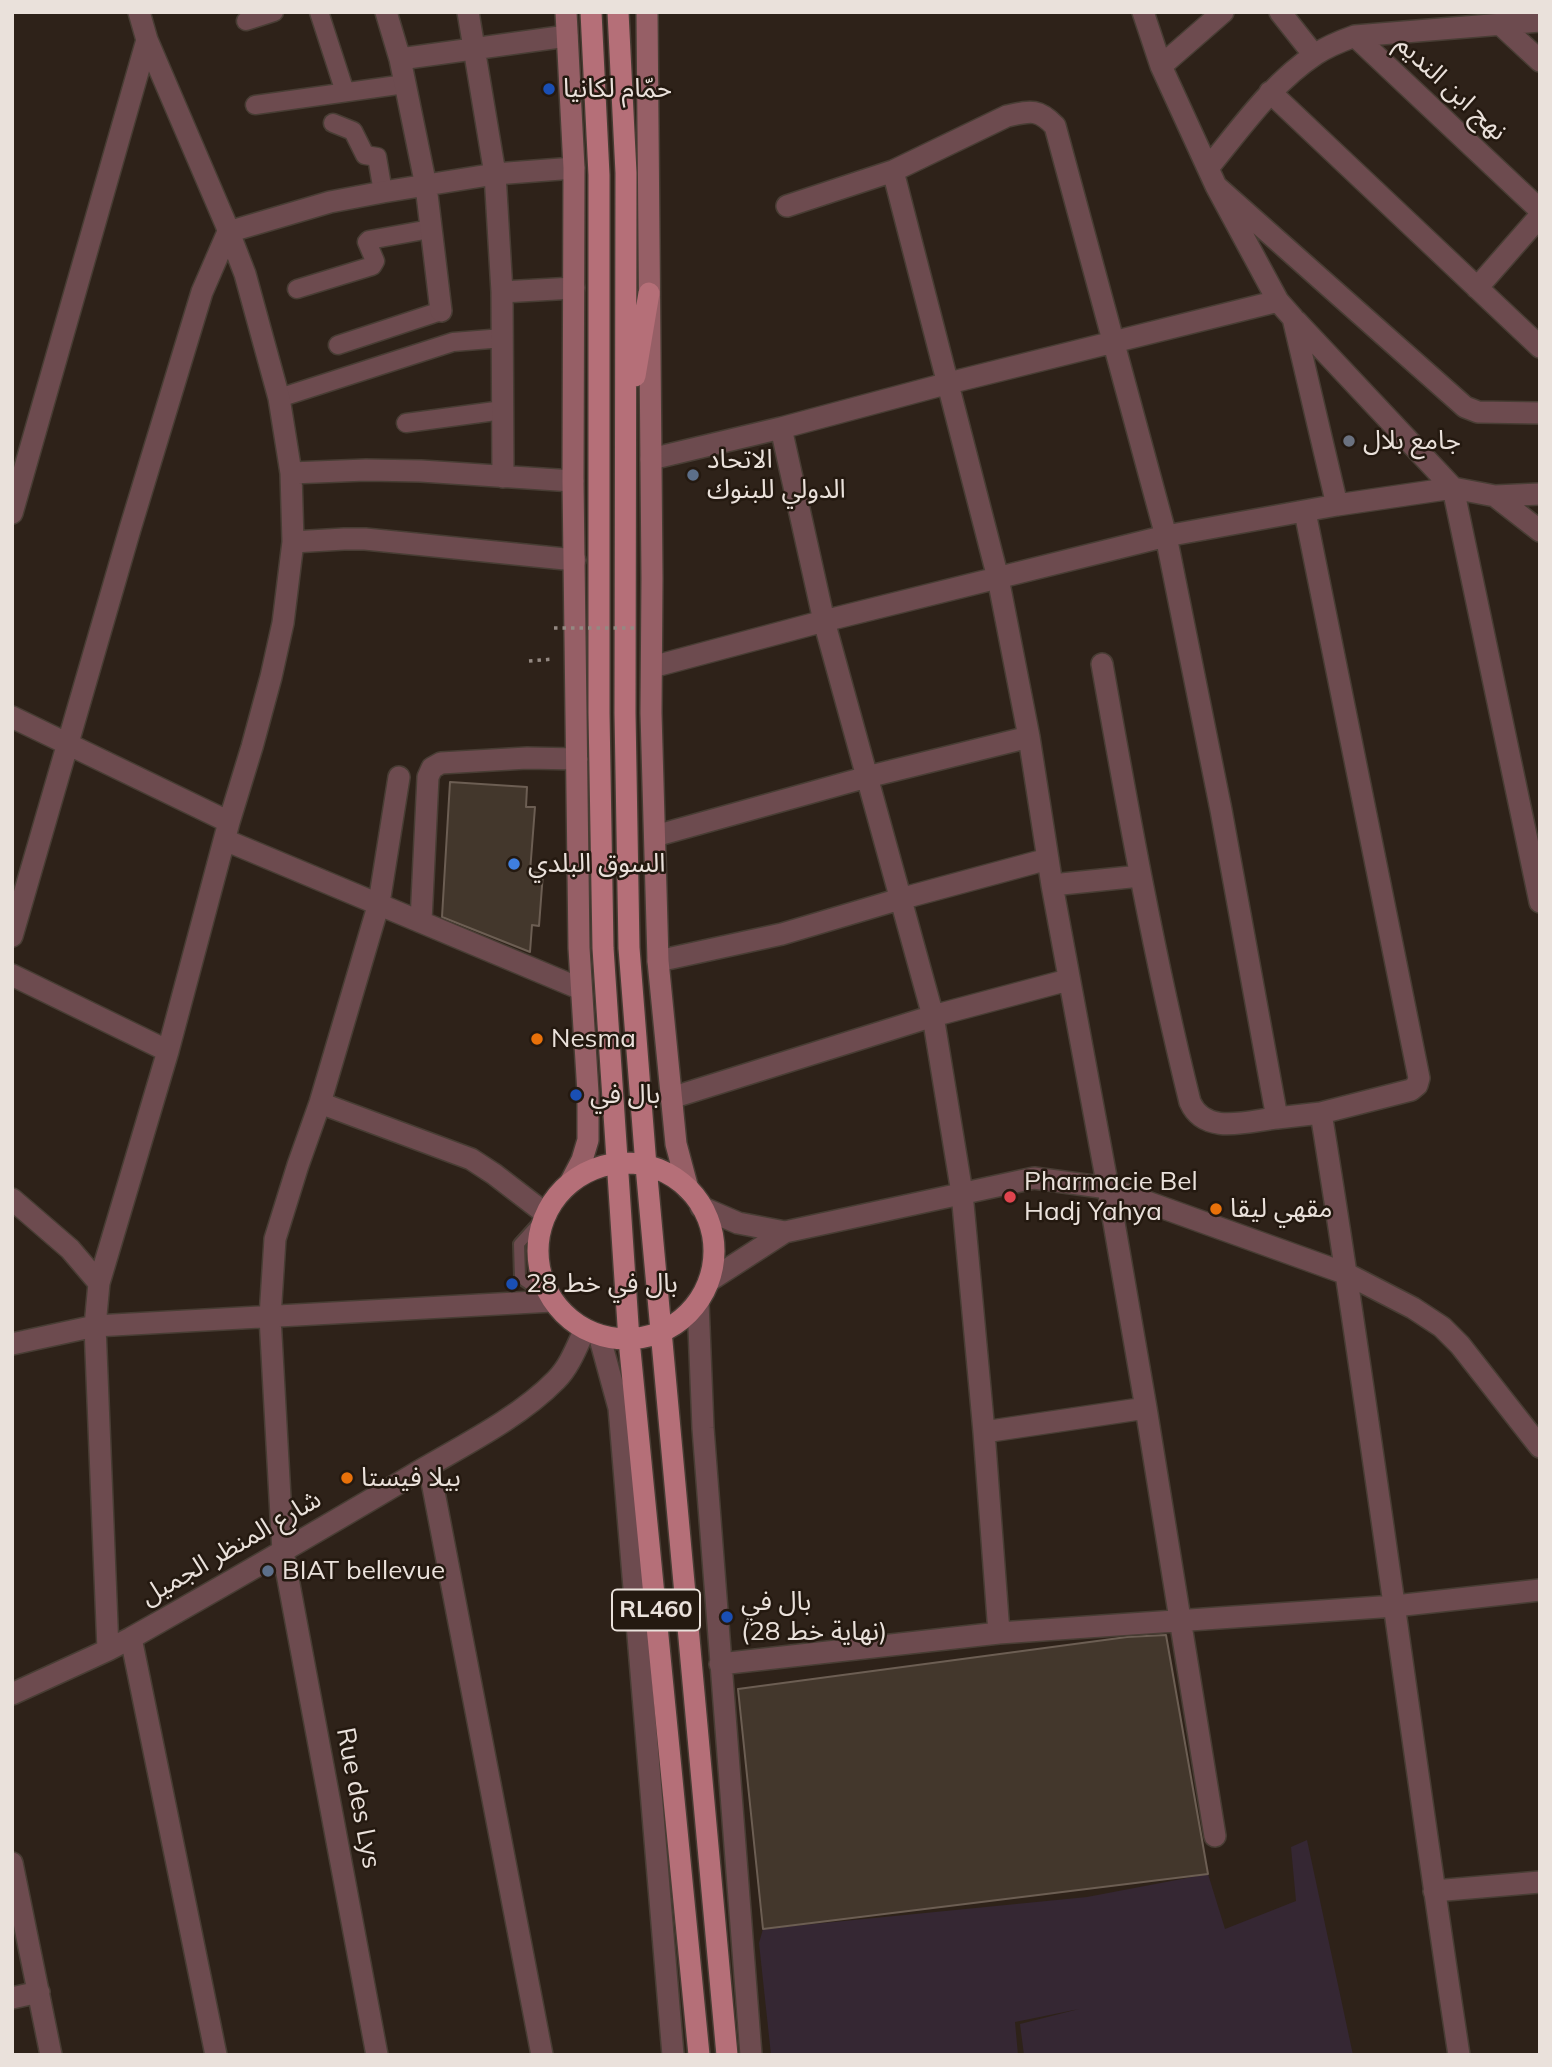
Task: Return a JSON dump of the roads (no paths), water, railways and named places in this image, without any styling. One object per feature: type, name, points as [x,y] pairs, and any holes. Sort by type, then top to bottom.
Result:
[{"type":"main road","points":[[566,12],[573,168],[573,481],[579,948],[588,1093],[588,1140],[582,1160],[570,1183]]},
{"type":"main road","points":[[591,12],[600,257],[598,713],[603,934],[617,1164]]},
{"type":"main road","points":[[618,12],[626,173],[625,713],[629,948],[646,1166]]},
{"type":"main road","points":[[647,12],[651,713],[658,961],[676,1144],[688,1189]]},
{"type":"main road","points":[[624,440],[649,293]]},
{"type":"main road","points":[[617,1164],[646,1166],[668,1175],[688,1189],[701,1207],[711,1231],[714,1256],[709,1281],[698,1302],[682,1320],[661,1332],[629,1339],[592,1332],[567,1317],[553,1301],[540,1273],[538,1243],[546,1214],[556,1197],[570,1183],[592,1170],[617,1164]]},
{"type":"main road","name":"RL460","points":[[617,1164],[629,1339],[699,2055]]},
{"type":"main road","name":"RL460","points":[[646,1166],[727,2055]]},
{"type":"street","points":[[108,1650],[95,1326],[99,1283],[168,1051],[271,677],[282,623],[293,542],[291,473],[279,398],[245,274],[147,40],[139,12]]},
{"type":"street","points":[[246,21],[274,12]]},
{"type":"street","points":[[319,12],[345,92]]},
{"type":"street","points":[[338,345],[442,311],[426,186],[400,59],[386,12]]},
{"type":"street","points":[[468,12],[495,174],[502,292],[503,477]]},
{"type":"street","points":[[1143,12],[1161,66],[1212,177],[1278,302],[1453,488],[1540,902]]},
{"type":"street","points":[[1161,66],[1223,12]]},
{"type":"street","points":[[1280,12],[1314,55]]},
{"type":"street","points":[[1212,177],[1270,92],[1314,55],[1332,45],[1355,36],[1540,20]]},
{"type":"street","points":[[1500,24],[1540,61]]},
{"type":"street","points":[[400,59],[568,36]]},
{"type":"street","name":"نهج ابن النديم","points":[[1355,36],[1540,210]]},
{"type":"street","points":[[12,513],[147,40]]},
{"type":"street","points":[[255,105],[405,84]]},
{"type":"street","points":[[1270,92],[1540,347]]},
{"type":"street","points":[[788,206],[893,171],[1007,116],[1037,112],[1055,126],[1166,536],[1221,810],[1277,1118]]},
{"type":"street","points":[[333,123],[353,131],[364,154],[377,157],[383,191]]},
{"type":"street","points":[[228,232],[330,202],[383,191],[495,174],[573,168]]},
{"type":"street","points":[[893,171],[998,578],[1029,737],[1068,980],[1146,1408],[1215,1836]]},
{"type":"street","points":[[1212,177],[1465,407],[1478,412],[1540,413]]},
{"type":"street","points":[[1477,288],[1540,216]]},
{"type":"street","points":[[297,289],[372,266],[375,261],[367,242],[369,240],[430,229]]},
{"type":"street","points":[[12,936],[202,292],[228,232]]},
{"type":"street","points":[[502,292],[574,288]]},
{"type":"street","points":[[651,459],[1278,302]]},
{"type":"street","points":[[1293,318],[1337,505]]},
{"type":"street","points":[[279,398],[453,342],[503,338]]},
{"type":"street","points":[[406,423],[503,410]]},
{"type":"street","points":[[780,428],[824,621],[933,1016],[962,1193],[999,1633]]},
{"type":"street","points":[[291,473],[380,470],[573,481]]},
{"type":"street","points":[[652,667],[1166,536],[1337,505],[1453,488],[1495,496],[1540,494]]},
{"type":"street","points":[[1495,496],[1540,531]]},
{"type":"street","points":[[1101,664],[1140,876],[1170,1020],[1194,1111],[1213,1123],[1225,1124],[1321,1113],[1411,1090],[1417,1085],[1419,1078],[1305,512]]},
{"type":"street","points":[[293,542],[365,540],[575,560]]},
{"type":"street","points":[[12,717],[227,831],[379,903],[582,989]]},
{"type":"street","points":[[654,836],[867,777],[1029,737]]},
{"type":"street","points":[[421,921],[428,777],[432,768],[440,763],[527,758],[577,759]]},
{"type":"street","name":"Rue des Lys","points":[[377,2055],[283,1552],[270,1317],[275,1239],[286,1198],[320,1103],[379,903],[399,777]]},
{"type":"street","points":[[658,961],[782,934],[1048,859]]},
{"type":"street","points":[[1052,886],[1140,876]]},
{"type":"street","points":[[12,975],[168,1051]]},
{"type":"street","points":[[671,1098],[933,1016],[1068,980]]},
{"type":"street","points":[[320,1103],[471,1159],[546,1214]]},
{"type":"street","points":[[1321,1113],[1347,1274],[1434,1891],[1460,2055]]},
{"type":"street","points":[[709,1281],[785,1232],[1034,1178],[1108,1188],[1347,1274],[1413,1308],[1442,1327],[1460,1345],[1540,1447]]},
{"type":"street","points":[[12,1199],[70,1250],[99,1283]]},
{"type":"street","points":[[701,1207],[738,1223],[785,1232]]},
{"type":"street","points":[[12,1344],[95,1326],[553,1301]]},
{"type":"street","points":[[698,1302],[703,1428],[751,2055]]},
{"type":"street","points":[[592,1332],[619,1408],[673,2055]]},
{"type":"street","name":"شارع المنظر الجميل","points":[[12,1694],[131,1638],[483,1434],[541,1394],[563,1373],[592,1332]]},
{"type":"street","points":[[984,1432],[1146,1408]]},
{"type":"street","points":[[429,1466],[542,2055]]},
{"type":"street","points":[[720,1664],[999,1633],[1395,1606],[1540,1590]]},
{"type":"street","points":[[131,1638],[216,2055]]},
{"type":"street","points":[[12,1863],[51,2055]]},
{"type":"street","points":[[1434,1891],[1540,1882]]},
{"type":"street","points":[[12,1998],[39,1992]]},
{"type":"place","name":"حمّام لكانيا","points":[[549,89]]},
{"type":"place","name":"جامع بلال","points":[[1349,441]]},
{"type":"place","name":"الاتحاد الدولي للبنوك","points":[[693,475]]},
{"type":"place","name":"السوق البلدي","points":[[514,864]]},
{"type":"place","name":"Nesma","points":[[537,1039]]},
{"type":"place","name":"بال في","points":[[576,1095]]},
{"type":"place","name":"Pharmacie Bel Hadj Yahya","points":[[1010,1197]]},
{"type":"place","name":"مقهي ليقا","points":[[1216,1209]]},
{"type":"place","name":"بال في خط 28","points":[[512,1284]]},
{"type":"place","name":"بيلا فيستا","points":[[347,1478]]},
{"type":"place","name":"BIAT bellevue","points":[[268,1571]]},
{"type":"place","name":"بال في (نهاية خط 28)","points":[[727,1617]]}]
